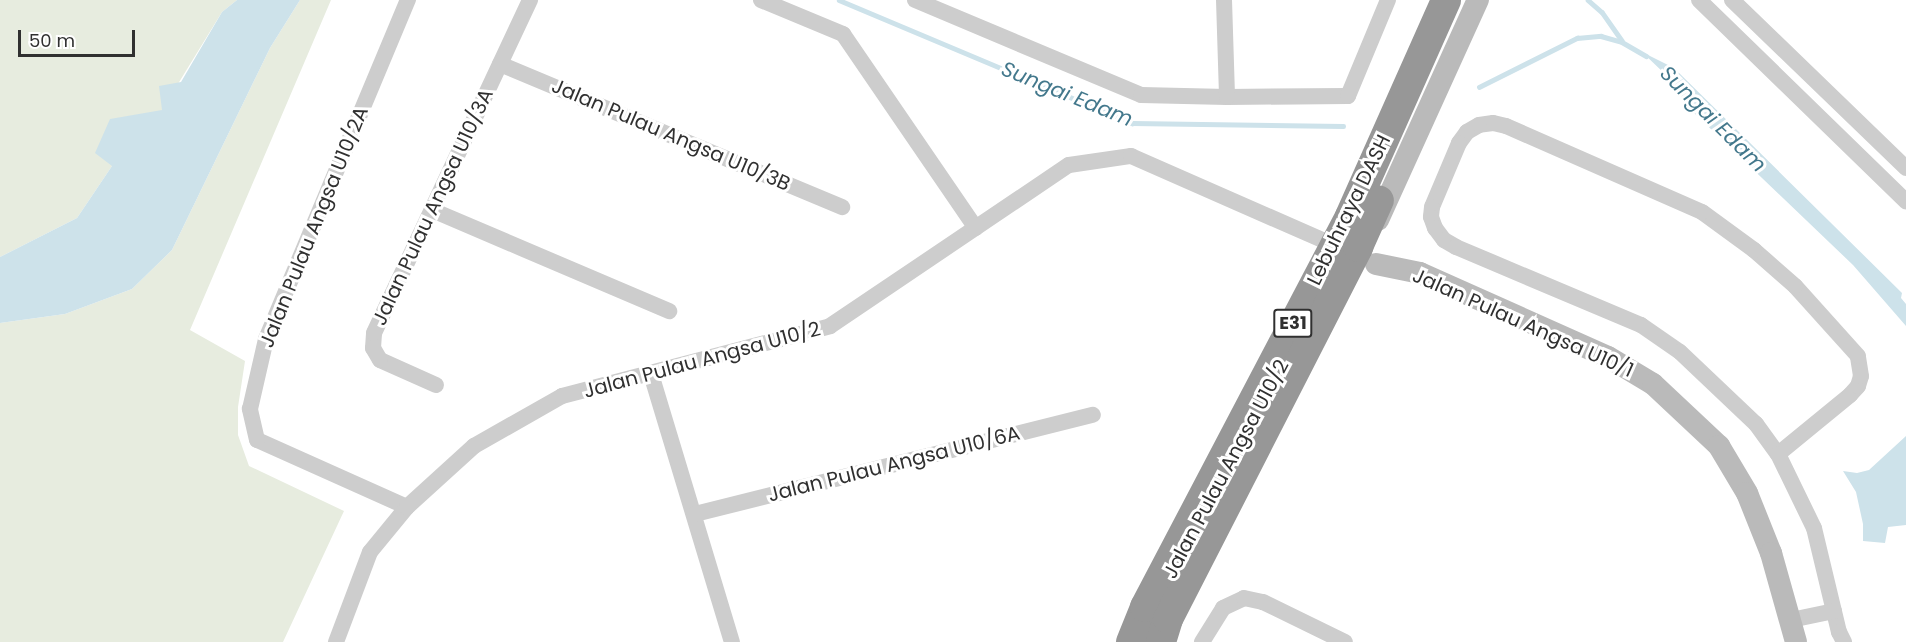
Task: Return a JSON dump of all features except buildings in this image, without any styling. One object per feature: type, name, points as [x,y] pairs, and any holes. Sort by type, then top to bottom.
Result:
[{"type":"highway","name":"Lebuhraya DASH","points":[[1131,642],[1145,607],[1350,216],[1445,0]]},
{"type":"highway","name":"Lebuhraya DASH","points":[[1161,642],[1168,619],[1358,247],[1468,0]]},
{"type":"street","name":"Jalan Pulau Angsa U10/2A","points":[[407,507],[257,440],[250,409],[266,339],[408,0]]},
{"type":"street","name":"Jalan Pulau Angsa U10/3A","points":[[436,385],[380,360],[373,348],[374,333],[530,0]]},
{"type":"street","points":[[761,0],[843,34],[976,228]]},
{"type":"street","points":[[915,0],[1141,95],[1227,97],[1348,96],[1388,0]]},
{"type":"street","points":[[1224,0],[1227,97]]},
{"type":"street","name":"Jalan Pulau Angsa U10/2","points":[[1138,642],[1213,488],[1338,250],[1445,0]]},
{"type":"street","points":[[1369,241],[1478,0]]},
{"type":"street","points":[[1699,0],[1906,201]]},
{"type":"street","points":[[1732,0],[1906,168]]},
{"type":"street","name":"Jalan Pulau Angsa U10/3B","points":[[500,64],[842,207]]},
{"type":"street","points":[[1778,454],[1850,395],[1858,386],[1861,376],[1858,356],[1795,286],[1754,250],[1702,212],[1506,126],[1493,123],[1479,125],[1467,132],[1432,207],[1431,217],[1444,240],[1641,326],[1680,352],[1756,424],[1778,454],[1814,528],[1833,611],[1844,642]]},
{"type":"street","name":"Jalan Pulau Angsa U10/2","points":[[336,642],[370,552],[407,507],[474,446],[562,396],[830,326],[1069,165],[1131,156],[1338,250]]},
{"type":"street","points":[[432,210],[669,311]]},
{"type":"street","points":[[1358,236],[1369,241],[1376,251],[1376,264],[1370,275],[1359,280],[1346,279],[1338,250],[1358,236]]},
{"type":"street","name":"Jalan Pulau Angsa U10/1","points":[[1376,264],[1420,273],[1608,357],[1653,384],[1719,446],[1747,493],[1772,553],[1793,631]]},
{"type":"street","name":"Jalan Pulau Angsa U10/2","points":[[1171,642],[1189,595],[1304,384],[1353,280]]},
{"type":"street","points":[[651,374],[732,642]]},
{"type":"street","name":"Jalan Pulau Angsa U10/6A","points":[[695,514],[1093,415]]},
{"type":"street","points":[[1202,642],[1223,608],[1244,598],[1263,602],[1345,642]]},
{"type":"street","points":[[1793,631],[1833,611]]},
{"type":"shaded area","points":[[0,0],[237,0],[222,12],[162,110],[112,166],[77,218],[0,257]]},
{"type":"shaded area","points":[[300,0],[331,0],[190,330],[245,361],[238,407],[238,435],[249,466],[344,511],[283,642],[0,642],[0,323],[65,314],[132,289],[172,250],[270,48]]},
{"type":"water","points":[[237,0],[300,0],[270,48],[172,250],[132,289],[65,314],[0,323],[0,257],[77,218],[112,166],[95,153],[110,119],[162,110],[159,86],[181,82],[222,12]]},
{"type":"water","points":[[1642,52],[1674,68],[1902,293],[1901,298],[1906,304],[1906,326],[1853,265],[1692,111],[1666,75]]},
{"type":"water","points":[[1906,436],[1906,525],[1888,527],[1885,543],[1863,541],[1863,524],[1856,492],[1843,471],[1857,473],[1869,470]]},
{"type":"waterway","name":"Sungai Edam","points":[[839,0],[1132,123],[1343,126]]},
{"type":"waterway","points":[[1588,0],[1602,12],[1622,41]]},
{"type":"waterway","name":"Sungai Edam","points":[[1479,87],[1577,38],[1601,36],[1622,42],[1646,56]]}]
